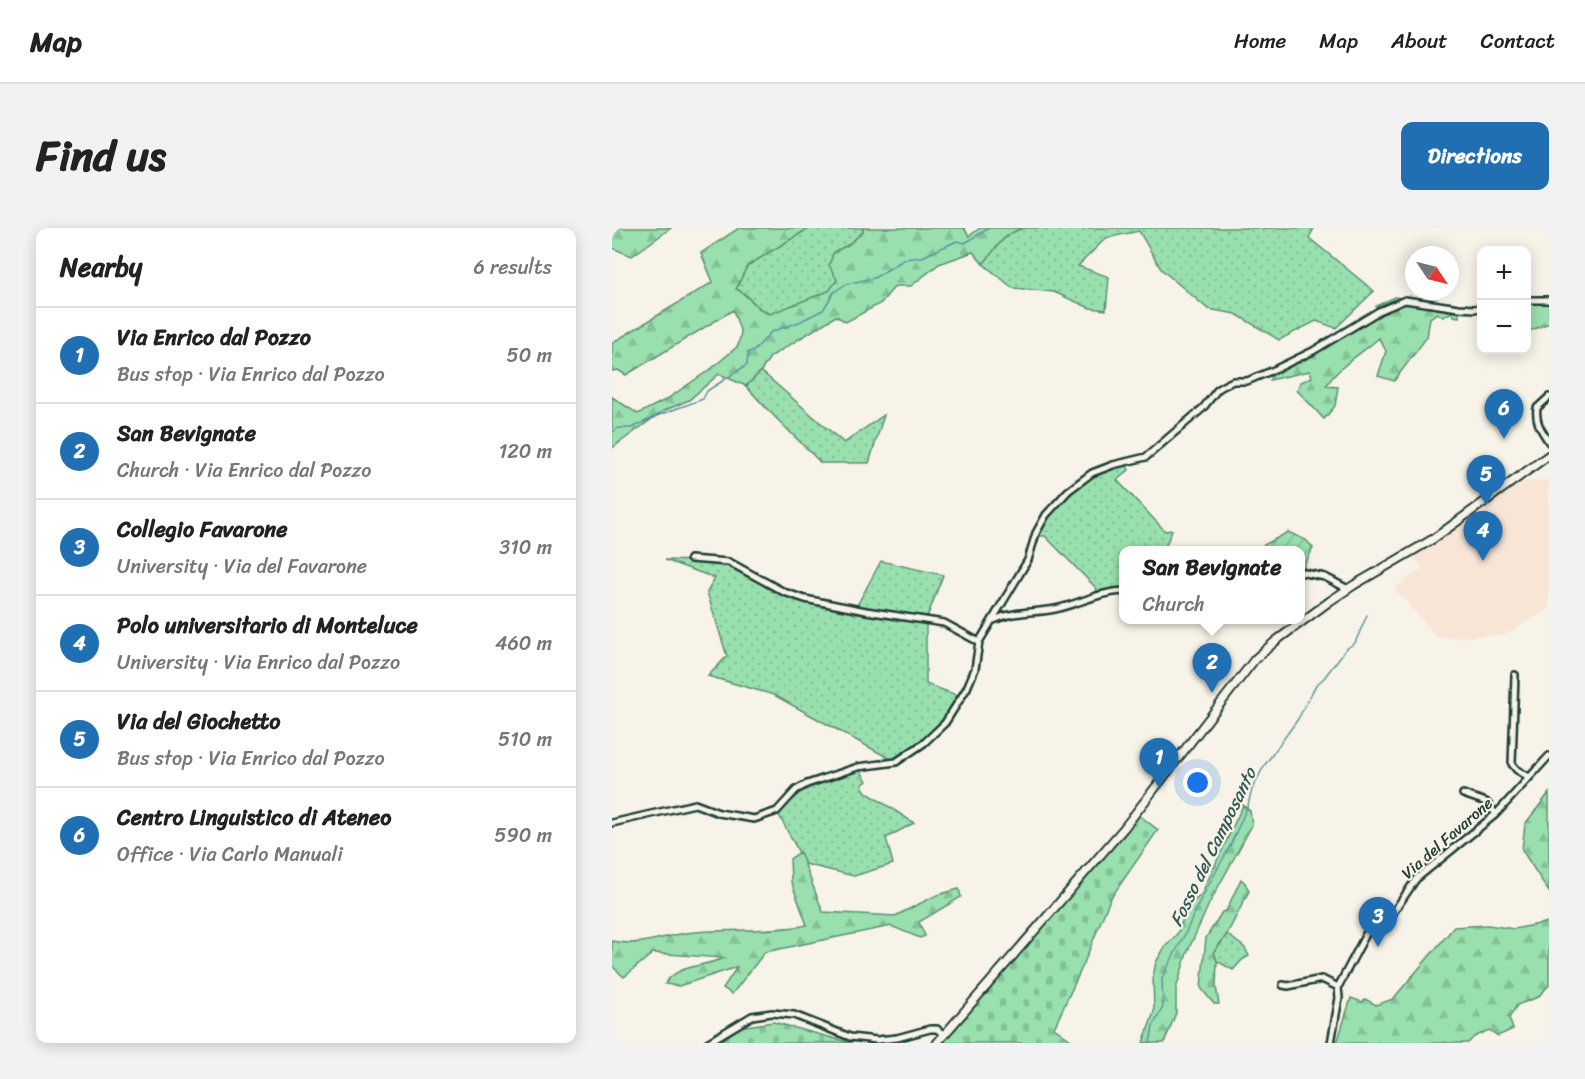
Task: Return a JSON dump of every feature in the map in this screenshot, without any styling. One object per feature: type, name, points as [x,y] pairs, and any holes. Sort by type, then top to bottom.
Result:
[{"type":"street","points":[[612,823],[696,804],[719,813],[754,819],[777,811],[796,790],[807,784],[858,766],[896,762],[924,743],[945,723],[967,688],[975,669],[980,642],[1028,560],[1036,533],[1046,515],[1068,491],[1092,473],[1146,457],[1203,408],[1223,386],[1233,381],[1247,381],[1276,369],[1313,351],[1379,311],[1405,300],[1459,308],[1477,307]]},
{"type":"street","points":[[1531,300],[1549,300]]},
{"type":"street","points":[[1549,397],[1537,408],[1536,416],[1537,423],[1549,442]]},
{"type":"street","points":[[1305,620],[1348,589],[1433,539],[1549,455]]},
{"type":"street","points":[[690,559],[729,562],[784,592],[805,599],[944,623],[980,642]]},
{"type":"street","points":[[1305,573],[1325,577],[1348,589]]},
{"type":"street","points":[[992,622],[1003,616],[1056,609],[1106,592],[1119,591]]},
{"type":"street","points":[[937,1043],[1124,828],[1247,668],[1277,640],[1299,624]]},
{"type":"street","points":[[1515,675],[1512,764],[1529,777]]},
{"type":"street","name":"Via del Favarone","points":[[1331,1043],[1339,998],[1338,987],[1374,919],[1384,915],[1391,916],[1416,879],[1496,814],[1549,756]]},
{"type":"street","points":[[1463,794],[1486,802],[1496,814]]},
{"type":"street","points":[[1283,985],[1322,979],[1338,987]]},
{"type":"street","points":[[707,1043],[752,1016],[772,1013],[794,1015],[850,1037],[877,1040],[897,1038],[930,1029],[937,1029],[944,1035]]},
{"type":"shaded area","points":[[1549,480],[1549,609],[1504,635],[1438,638],[1394,588],[1422,569],[1411,552],[1518,482]]},
{"type":"green space","points":[[612,228],[671,228],[632,256],[612,248]]},
{"type":"green space","points":[[739,228],[809,228],[747,266],[736,289],[760,309],[770,314],[829,291],[837,280],[829,265],[834,252],[848,245],[863,232],[863,228],[964,228],[969,236],[980,228],[1023,228],[1004,238],[983,264],[973,252],[939,264],[911,286],[895,286],[881,303],[846,322],[836,316],[770,357],[761,371],[746,386],[719,374],[689,400],[663,411],[612,448],[612,397],[638,414],[667,399],[712,368],[738,346],[741,333],[733,310],[626,375],[618,370],[612,371],[612,343],[713,282],[701,253]]},
{"type":"green space","points":[[809,228],[863,228],[863,232],[848,245],[834,252],[837,280],[829,291],[771,314],[736,289],[747,266]]},
{"type":"green space","points":[[1023,228],[1314,228],[1309,238],[1374,291],[1336,328],[1316,321],[1279,340],[1236,314],[1208,309],[1161,269],[1139,231],[1106,238],[1078,266],[1109,277],[1106,310],[1090,308],[1054,292],[1013,288],[983,264],[1004,238]]},
{"type":"green space","points":[[1395,297],[1459,308],[1459,317],[1454,316],[1452,312],[1443,317],[1437,313],[1430,318],[1427,337],[1394,381],[1378,376],[1386,351],[1379,338],[1344,366],[1326,386],[1338,387],[1335,406],[1324,419],[1297,390],[1301,382],[1312,377],[1310,371],[1270,380],[1276,369],[1375,313],[1376,306]]},
{"type":"green space","points":[[1531,300],[1549,300],[1549,323],[1531,330]]},
{"type":"green space","points":[[761,371],[844,443],[884,415],[869,463],[821,463],[746,386]]},
{"type":"green space","points":[[1125,462],[1129,470],[1117,480],[1165,531],[1172,530],[1166,546],[1119,546],[1119,591],[1094,596],[1097,589],[1045,536],[1035,536],[1052,509],[1075,484],[1093,472]]},
{"type":"green space","points":[[1288,532],[1306,540],[1313,548],[1305,564],[1305,546],[1264,545]]},
{"type":"green space","points":[[665,560],[729,562],[784,592],[855,609],[881,561],[943,575],[926,620],[926,684],[962,697],[945,723],[896,762],[774,695],[708,676],[727,656],[707,592],[715,578]]},
{"type":"green space","points":[[858,767],[867,781],[862,785],[866,792],[914,823],[886,838],[893,864],[854,876],[805,864],[777,811],[796,790]]},
{"type":"green space","points":[[1549,793],[1549,892],[1522,850],[1525,824]]},
{"type":"green space","points":[[1243,805],[1250,811],[1252,825],[1209,904],[1187,953],[1176,989],[1176,1013],[1164,1043],[1143,1043],[1154,1012],[1153,977],[1156,962],[1165,947],[1177,934],[1188,906],[1201,895]]},
{"type":"green space","points":[[1139,815],[1158,830],[1110,899],[1054,1028],[1075,1043],[942,1043]]},
{"type":"green space","points":[[800,852],[823,912],[895,916],[937,895],[959,889],[961,897],[919,922],[925,936],[920,938],[891,926],[765,952],[732,994],[723,988],[737,967],[679,986],[665,984],[670,977],[684,969],[724,958],[653,953],[624,977],[612,966],[612,941],[630,943],[686,933],[777,929],[807,925],[791,881],[790,859]]},
{"type":"green space","points":[[1241,879],[1249,891],[1227,934],[1214,952],[1217,961],[1216,987],[1219,1004],[1214,1004],[1201,988],[1206,938],[1222,912],[1226,911]]},
{"type":"green space","points":[[1549,922],[1549,985],[1538,997],[1517,1005],[1509,1018],[1513,1029],[1498,1036],[1489,1030],[1474,1037],[1468,1043],[1337,1043],[1351,998],[1362,1002],[1365,999],[1376,1005],[1393,999],[1454,927],[1488,925],[1514,929]]},
{"type":"green space","points":[[1227,934],[1245,948],[1249,956],[1233,970],[1217,961],[1214,952]]},
{"type":"green space","points":[[773,1022],[851,1043],[719,1043],[740,1027]]},
{"type":"waterway","points":[[612,433],[618,428],[631,428],[703,399],[707,391],[747,365],[748,352],[754,351],[771,332],[823,310],[834,292],[846,284],[874,278],[905,259],[922,257],[957,241],[965,243],[989,228]]},
{"type":"waterway","name":"Fosso del Camposanto","points":[[1150,1043],[1153,1026],[1163,1007],[1162,978],[1230,846],[1248,805],[1252,789],[1264,766],[1298,719],[1316,685],[1346,649],[1355,643],[1367,615]]},
{"type":"place","name":"Centro Linguistico di Ateneo","points":[[1504,439]]},
{"type":"place","name":"Via del Giochetto","points":[[1486,505]]},
{"type":"place","name":"Polo universitario di Monteluce","points":[[1483,561]]},
{"type":"place","name":"San Bevignate","points":[[1212,693]]},
{"type":"place","name":"Via Enrico dal Pozzo","points":[[1159,788]]},
{"type":"place","name":"Collegio Favarone","points":[[1378,947]]}]
